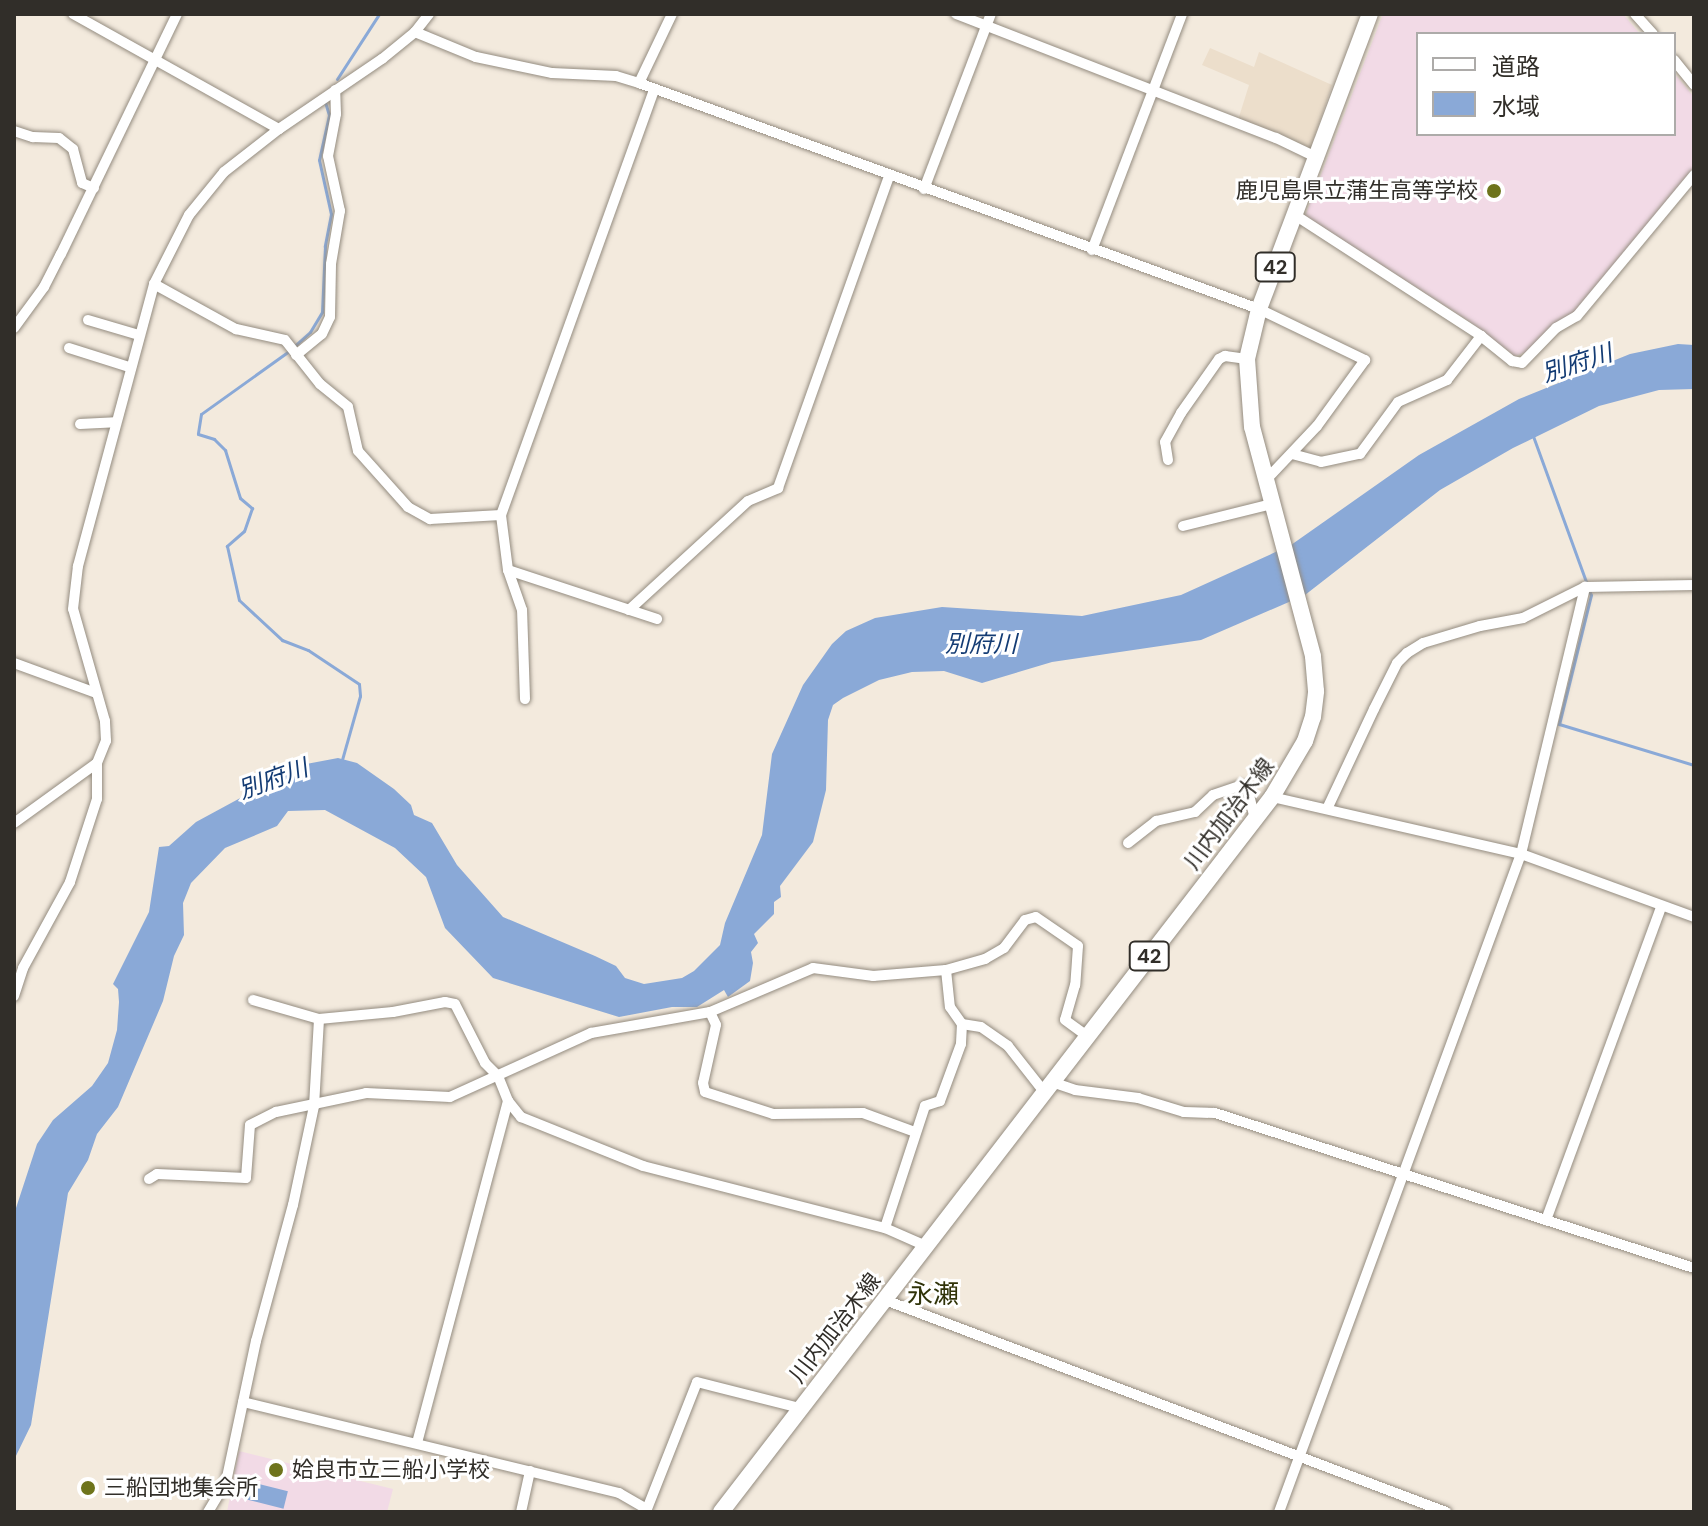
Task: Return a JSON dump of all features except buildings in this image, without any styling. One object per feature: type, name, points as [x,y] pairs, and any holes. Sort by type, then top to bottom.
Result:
[{"type":"main road","name":"川内加治木線","points":[[721,1512],[1293,766],[1313,717],[1313,656],[1252,427],[1247,359],[1259,309],[1370,14]]},
{"type":"street","points":[[73,14],[279,129]]},
{"type":"street","points":[[14,328],[44,287],[177,14]]},
{"type":"street","points":[[14,996],[23,968],[77,864],[97,799],[97,763],[106,741],[105,721],[73,609],[78,566],[129,367],[154,284],[176,236],[202,197],[224,172],[415,32],[429,14]]},
{"type":"street","points":[[639,83],[672,14]]},
{"type":"street","points":[[956,14],[1151,93],[1276,138],[1318,158]]},
{"type":"street","points":[[924,189],[991,14]]},
{"type":"street","points":[[1092,250],[1182,14]]},
{"type":"street","points":[[1635,14],[1648,19]]},
{"type":"street","points":[[415,32],[476,57],[552,73],[604,75],[639,83],[1259,309],[1365,360],[1292,454],[1266,480]]},
{"type":"street","points":[[1676,62],[1694,85]]},
{"type":"street","points":[[295,353],[322,334],[330,317],[331,264],[340,211],[328,156],[335,131],[335,90]]},
{"type":"street","points":[[525,699],[522,610],[508,570],[501,515],[654,90]]},
{"type":"street","points":[[14,131],[33,137],[59,138],[73,149],[82,183],[94,188]]},
{"type":"street","points":[[1295,215],[1481,336],[1512,361],[1522,363],[1556,328],[1577,316],[1694,175]]},
{"type":"street","points":[[629,610],[748,501],[778,488],[889,176]]},
{"type":"street","points":[[154,284],[236,329],[285,340],[320,384],[348,407],[358,451],[408,507],[430,519],[501,515]]},
{"type":"street","points":[[88,320],[139,335]]},
{"type":"street","points":[[1292,454],[1321,462],[1360,454],[1398,402],[1447,380],[1481,336]]},
{"type":"street","points":[[69,348],[129,367]]},
{"type":"street","points":[[1168,460],[1165,442],[1181,413],[1219,359],[1225,356],[1247,359]]},
{"type":"street","points":[[80,424],[115,422]]},
{"type":"street","points":[[1183,526],[1272,504]]},
{"type":"street","points":[[508,570],[657,619]]},
{"type":"street","points":[[1327,809],[1391,675],[1407,653],[1423,643],[1480,626],[1523,618],[1585,587],[1694,585]]},
{"type":"street","points":[[1279,1512],[1521,854],[1585,587]]},
{"type":"street","points":[[14,663],[96,693]]},
{"type":"street","points":[[14,823],[97,763]]},
{"type":"street","points":[[1128,843],[1156,821],[1195,812],[1213,795],[1239,786],[1247,787],[1255,819]]},
{"type":"street","points":[[1272,797],[1521,854],[1694,917]]},
{"type":"street","points":[[1546,1220],[1661,907]]},
{"type":"street","points":[[149,1179],[157,1174],[246,1178],[250,1125],[276,1112],[366,1093],[450,1097],[591,1033],[710,1012],[813,968],[873,976],[946,970],[985,959],[1004,948],[1025,920],[1036,917],[1078,946],[1075,985],[1065,1020],[1087,1036]]},
{"type":"street","points":[[885,1228],[925,1106],[940,1101],[961,1044],[962,1024],[950,1007],[946,970]]},
{"type":"street","points":[[253,1000],[319,1019],[393,1012],[445,1002],[455,1004],[485,1063],[498,1076],[508,1101],[521,1117],[643,1166],[885,1228],[926,1246]]},
{"type":"street","points":[[710,1012],[716,1025],[703,1083],[705,1092],[773,1114],[863,1113],[915,1132]]},
{"type":"street","points":[[208,1512],[226,1482],[314,1106],[319,1019]]},
{"type":"street","points":[[962,1024],[981,1027],[1008,1046],[1048,1088],[1138,1098],[1184,1112],[1215,1113],[1694,1268]]},
{"type":"street","points":[[417,1443],[508,1101]]},
{"type":"street","points":[[885,1300],[1446,1512]]},
{"type":"street","points":[[243,1402],[530,1471],[600,1492],[619,1493],[647,1509],[697,1382],[800,1408]]},
{"type":"street","points":[[521,1512],[530,1471]]},
{"type":"shaded area","name":"鹿児島県立蒲生高等学校","points":[[1383,14],[1623,14],[1638,32],[1416,32],[1416,136],[1676,136],[1676,75],[1694,97],[1694,167],[1575,313],[1529,351],[1515,356],[1469,321],[1305,216]]},
{"type":"shaded area","points":[[1210,48],[1254,67],[1259,52],[1332,85],[1310,151],[1238,120],[1249,85],[1202,65]]},
{"type":"shaded area","name":"姶良市立三船小学校","points":[[239,1451],[393,1489],[387,1512],[227,1512]]},
{"type":"water","name":"別府川","points":[[1678,344],[1694,345],[1694,389],[1659,390],[1599,406],[1513,448],[1440,490],[1305,595],[1201,640],[1052,662],[982,683],[944,671],[912,672],[879,680],[843,698],[833,705],[828,720],[826,790],[813,842],[780,886],[781,897],[774,902],[774,914],[754,934],[758,943],[751,952],[750,981],[728,997],[724,990],[697,1007],[672,1007],[619,1017],[493,978],[445,928],[426,877],[395,848],[325,810],[288,811],[277,826],[225,848],[191,883],[183,903],[184,935],[174,956],[163,1001],[118,1107],[97,1134],[88,1160],[68,1193],[31,1425],[14,1460],[16,1208],[37,1144],[53,1120],[92,1086],[108,1063],[117,1030],[119,1002],[118,989],[113,984],[149,912],[159,847],[169,846],[196,822],[301,765],[338,758],[357,763],[394,789],[411,805],[414,815],[432,823],[457,865],[503,917],[616,966],[625,978],[644,984],[682,978],[694,971],[720,945],[725,923],[762,835],[772,754],[803,685],[832,644],[846,631],[875,618],[942,607],[1082,616],[1181,595],[1291,545],[1419,455],[1519,399],[1630,354]]},
{"type":"water","points":[[251,1482],[288,1491],[284,1509],[247,1499]]},
{"type":"waterway","points":[[337,79],[379,14]]},
{"type":"waterway","points":[[325,102],[329,115],[319,160],[331,214],[325,246],[322,312],[310,332],[289,351],[201,414],[198,434],[214,439],[225,450],[240,498],[252,508],[244,531],[227,546],[239,600],[282,640],[308,650],[359,684],[360,696],[341,763]]},
{"type":"waterway","points":[[1533,436],[1591,595],[1559,724],[1694,765]]},
{"type":"place","name":"鹿児島県立蒲生高等学校","points":[[1494,191]]},
{"type":"place","name":"姶良市立三船小学校","points":[[276,1470]]},
{"type":"place","name":"三船団地集会所","points":[[88,1488]]},
{"type":"district","name":"永瀬","points":[[933,1295]]}]
